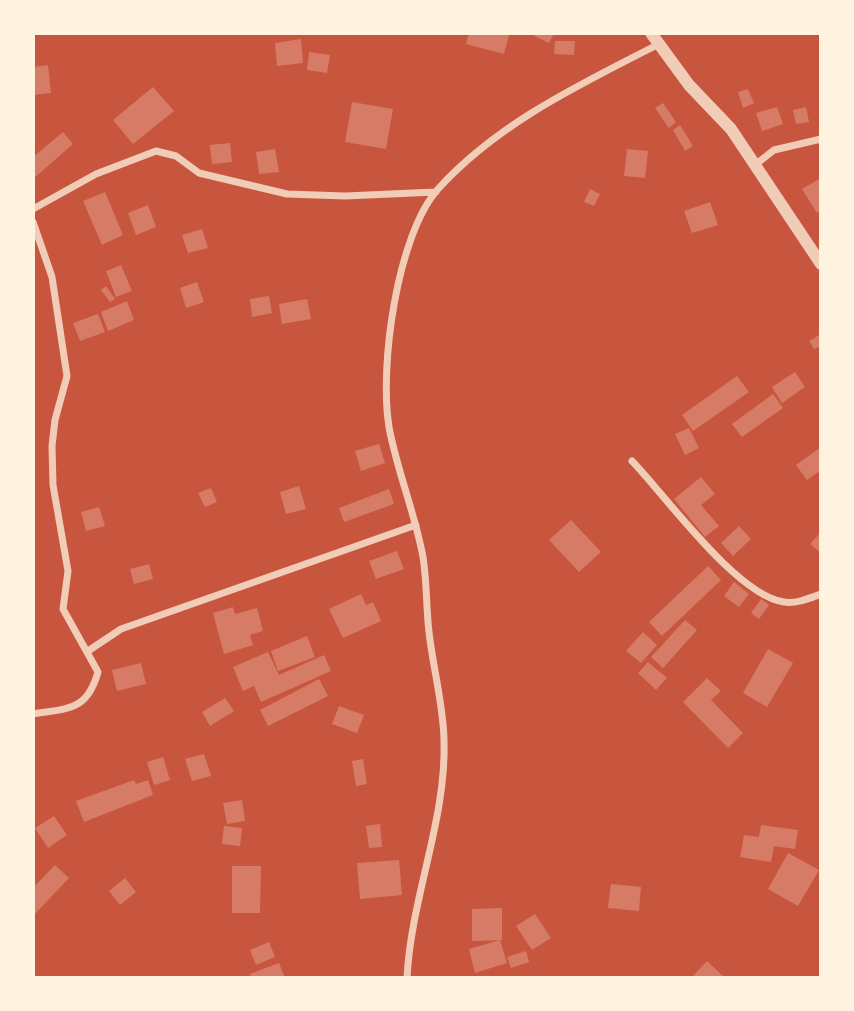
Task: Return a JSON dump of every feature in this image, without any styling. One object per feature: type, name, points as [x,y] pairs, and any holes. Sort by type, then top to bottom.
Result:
[{"type":"street","points":[[407,978],[414,910],[443,767],[444,738],[429,632],[424,561],[390,429],[386,373],[405,250],[436,192],[481,149],[537,108],[654,39],[731,129],[821,264]]},
{"type":"street","points":[[755,165],[774,150],[821,139]]},
{"type":"street","points":[[33,209],[96,174],[156,151],[176,156],[199,173],[287,194],[345,196],[436,192]]},
{"type":"street","points":[[33,222],[52,277],[67,376],[55,419],[52,446],[53,485],[68,571],[63,609],[98,672],[92,693],[79,704],[33,714]]},
{"type":"street","points":[[632,461],[703,545],[741,577],[782,602],[821,594]]},
{"type":"street","points":[[88,651],[121,629],[416,525]]},
{"type":"building","points":[[469,33],[509,35],[504,54],[466,44]]},
{"type":"building","points":[[529,33],[549,33],[553,35],[549,43]]},
{"type":"building","points":[[301,39],[303,63],[277,66],[275,43]]},
{"type":"building","points":[[555,41],[575,41],[574,55],[554,54]]},
{"type":"building","points":[[309,52],[330,55],[327,73],[307,70]]},
{"type":"building","points":[[48,65],[51,93],[33,95],[33,67]]},
{"type":"building","points":[[153,87],[174,111],[133,144],[113,120]]},
{"type":"building","points":[[748,89],[754,103],[743,108],[738,92]]},
{"type":"building","points":[[352,102],[393,109],[386,149],[345,142]]},
{"type":"building","points":[[663,103],[676,122],[669,128],[655,108]]},
{"type":"building","points":[[777,107],[783,124],[762,131],[756,113]]},
{"type":"building","points":[[806,107],[809,122],[796,124],[793,110]]},
{"type":"building","points":[[680,125],[693,146],[685,151],[673,130]]},
{"type":"building","points":[[63,132],[73,144],[33,179],[33,157]]},
{"type":"building","points":[[230,143],[232,162],[212,164],[210,145]]},
{"type":"building","points":[[275,149],[279,172],[259,174],[256,152]]},
{"type":"building","points":[[627,149],[648,151],[645,178],[624,176]]},
{"type":"building","points":[[821,178],[821,210],[817,213],[802,189]]},
{"type":"building","points":[[590,189],[600,194],[594,206],[584,202]]},
{"type":"building","points":[[105,192],[123,235],[102,245],[83,201]]},
{"type":"building","points":[[710,202],[718,225],[692,233],[684,211]]},
{"type":"building","points":[[148,205],[156,227],[136,235],[128,213]]},
{"type":"building","points":[[202,229],[208,248],[188,253],[182,235]]},
{"type":"building","points":[[121,265],[132,291],[116,297],[106,271]]},
{"type":"building","points":[[197,282],[204,302],[186,308],[180,288]]},
{"type":"building","points":[[106,286],[115,299],[110,302],[101,290]]},
{"type":"building","points":[[269,296],[272,313],[252,317],[250,299]]},
{"type":"building","points":[[307,299],[311,319],[282,324],[279,304]]},
{"type":"building","points":[[127,301],[134,320],[108,331],[101,312]]},
{"type":"building","points":[[98,314],[105,332],[80,341],[73,323]]},
{"type":"building","points":[[821,334],[821,346],[814,349],[809,341]]},
{"type":"building","points":[[795,372],[805,387],[782,403],[772,387]]},
{"type":"building","points":[[737,376],[749,392],[693,431],[682,415]]},
{"type":"building","points":[[773,394],[783,408],[742,437],[732,424]]},
{"type":"building","points":[[689,428],[699,448],[685,455],[675,434]]},
{"type":"building","points":[[379,444],[385,463],[361,471],[355,451]]},
{"type":"building","points":[[821,447],[821,470],[807,480],[796,465]]},
{"type":"building","points":[[701,477],[715,494],[701,505],[719,526],[705,537],[674,499]]},
{"type":"building","points":[[299,486],[306,509],[286,514],[280,492]]},
{"type":"building","points":[[211,488],[217,502],[205,507],[198,493]]},
{"type":"building","points":[[389,489],[394,504],[344,522],[339,508]]},
{"type":"building","points":[[99,507],[105,526],[86,531],[81,512]]},
{"type":"building","points":[[571,520],[601,552],[579,572],[549,540]]},
{"type":"building","points":[[739,526],[751,539],[733,556],[721,543]]},
{"type":"building","points":[[821,532],[821,553],[810,544]]},
{"type":"building","points":[[397,551],[404,569],[376,579],[369,561]]},
{"type":"building","points":[[149,564],[153,579],[134,584],[130,569]]},
{"type":"building","points":[[708,566],[721,580],[662,636],[649,622]]},
{"type":"building","points":[[734,582],[749,594],[739,607],[724,596]]},
{"type":"building","points":[[361,594],[366,605],[373,602],[381,621],[343,638],[329,609]]},
{"type":"building","points":[[761,599],[769,605],[759,619],[751,613]]},
{"type":"building","points":[[233,607],[235,614],[257,608],[263,631],[250,635],[253,645],[224,654],[213,613]]},
{"type":"building","points":[[685,620],[697,630],[663,668],[651,657]]},
{"type":"building","points":[[643,632],[657,645],[641,663],[626,651]]},
{"type":"building","points":[[307,636],[315,657],[278,671],[271,651]]},
{"type":"building","points":[[768,649],[793,663],[767,707],[743,693]]},
{"type":"building","points":[[268,652],[279,675],[324,655],[331,671],[261,702],[254,686],[243,691],[233,667]]},
{"type":"building","points":[[648,662],[667,678],[656,690],[638,673]]},
{"type":"building","points":[[141,663],[146,684],[117,691],[112,670]]},
{"type":"building","points":[[707,678],[721,691],[711,700],[743,733],[728,748],[683,702]]},
{"type":"building","points":[[319,679],[328,696],[268,726],[260,710]]},
{"type":"building","points":[[225,698],[234,711],[210,726],[202,712]]},
{"type":"building","points":[[339,706],[364,715],[357,733],[332,724]]},
{"type":"building","points":[[204,754],[211,776],[192,781],[185,759]]},
{"type":"building","points":[[163,757],[170,780],[154,785],[147,762]]},
{"type":"building","points":[[363,759],[367,784],[356,786],[352,761]]},
{"type":"building","points":[[134,780],[136,784],[148,780],[153,795],[84,822],[76,801]]},
{"type":"building","points":[[242,800],[245,821],[227,824],[223,803]]},
{"type":"building","points":[[54,816],[67,835],[48,848],[35,828]]},
{"type":"building","points":[[380,824],[382,847],[369,848],[366,826]]},
{"type":"building","points":[[761,825],[798,830],[795,849],[774,846],[771,862],[740,857],[744,835],[759,837]]},
{"type":"building","points":[[224,826],[242,828],[240,846],[222,844]]},
{"type":"building","points":[[788,853],[819,870],[798,906],[768,889]]},
{"type":"building","points":[[399,860],[402,895],[360,899],[357,863]]},
{"type":"building","points":[[55,865],[69,878],[33,916],[33,888]]},
{"type":"building","points":[[232,866],[261,866],[260,913],[232,913]]},
{"type":"building","points":[[125,878],[136,892],[120,905],[109,891]]},
{"type":"building","points":[[611,884],[641,887],[639,911],[608,908]]},
{"type":"building","points":[[502,908],[502,940],[472,941],[472,909]]},
{"type":"building","points":[[535,914],[551,938],[532,950],[516,926]]},
{"type":"building","points":[[500,940],[507,963],[475,973],[469,949]]},
{"type":"building","points":[[269,942],[275,957],[256,965],[250,950]]},
{"type":"building","points":[[526,951],[529,962],[511,968],[507,957]]},
{"type":"building","points":[[707,961],[725,978],[691,978]]},
{"type":"building","points":[[279,963],[285,978],[251,978],[250,974]]}]
